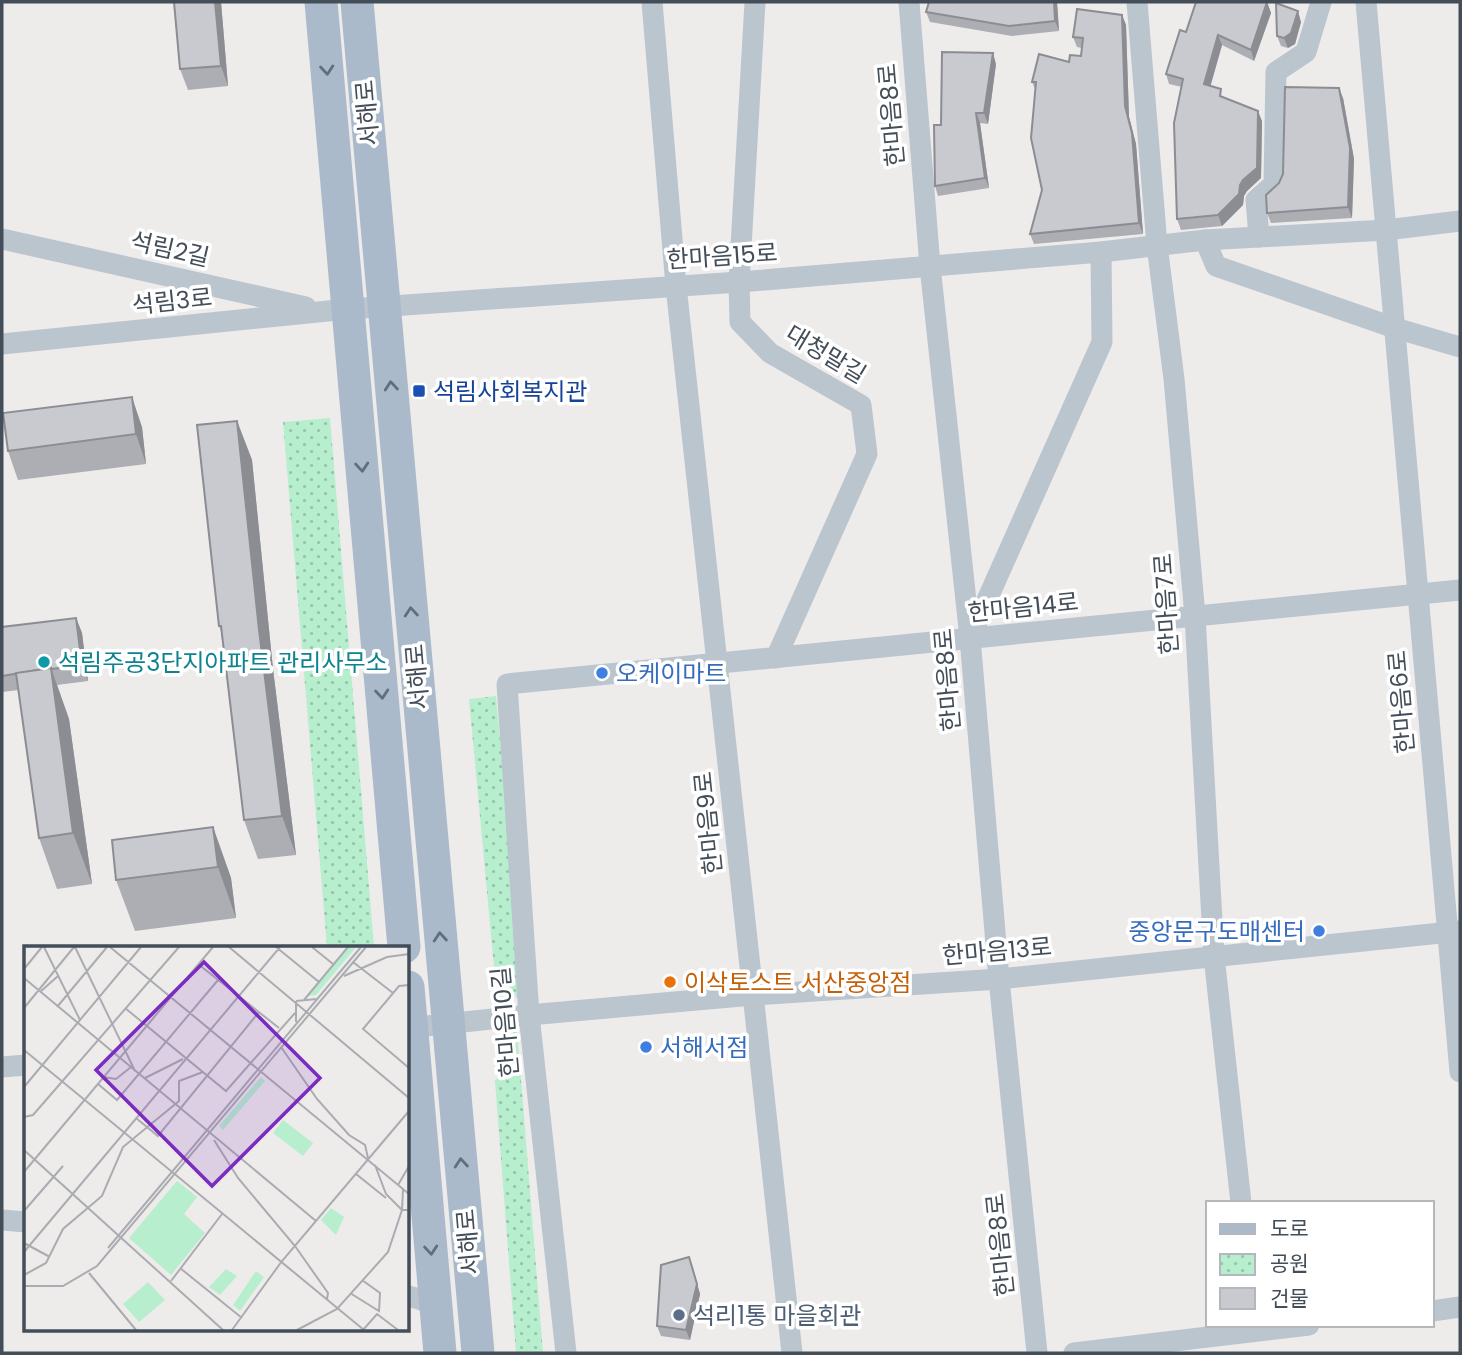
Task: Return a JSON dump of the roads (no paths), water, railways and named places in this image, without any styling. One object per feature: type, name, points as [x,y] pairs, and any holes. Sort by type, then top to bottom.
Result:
[{"type":"main road","name":"서해로","points":[[321,2],[337,310],[404,946]]},
{"type":"main road","name":"서해로","points":[[357,2],[478,1353]]},
{"type":"main road","name":"서해로","points":[[410,1028],[422,1301],[440,1353]]},
{"type":"street","name":"한마음9로","points":[[652,2],[676,286],[792,1353]]},
{"type":"street","name":"대청말길","points":[[755,2],[739,282],[740,322],[770,353],[861,405],[867,454],[776,657]]},
{"type":"street","name":"한마음8로","points":[[909,2],[930,266],[970,638],[999,979],[1037,1353]]},
{"type":"street","name":"한마음7로","points":[[1137,2],[1157,245],[1174,379],[1195,616],[1214,956],[1241,1201]]},
{"type":"street","points":[[1259,237],[1256,200],[1274,184],[1276,72],[1306,52],[1321,2]]},
{"type":"street","name":"한마음6로","points":[[1366,2],[1418,594],[1454,932],[1460,1072]]},
{"type":"street","name":"한마음15로","points":[[337,310],[739,282],[1101,252],[1205,240],[1386,230],[1460,221]]},
{"type":"street","name":"석림2길","points":[[2,239],[337,310]]},
{"type":"street","points":[[1205,240],[1216,266],[1395,328],[1460,347]]},
{"type":"street","points":[[970,638],[1102,342],[1101,252]]},
{"type":"street","name":"석림3로","points":[[2,344],[337,310]]},
{"type":"street","name":"한마음14로","points":[[507,684],[1460,590]]},
{"type":"street","name":"한마음10길","points":[[507,684],[530,1014],[566,1353]]},
{"type":"street","name":"한마음13로","points":[[410,1028],[530,1014],[753,995],[999,979],[1454,932]]},
{"type":"street","points":[[2,1067],[24,1065]]},
{"type":"street","points":[[2,1220],[24,1222]]},
{"type":"street","points":[[1434,1311],[1460,1307]]},
{"type":"street","points":[[1074,1353],[1273,1327]]},
{"type":"place","name":"석림사회복지관","points":[[419,391]]},
{"type":"place","name":"석림주공3단지아파트 관리사무소","points":[[44,662]]},
{"type":"place","name":"오케이마트","points":[[602,673]]},
{"type":"place","name":"중앙문구도매센터","points":[[1319,931]]},
{"type":"place","name":"이삭토스트 서산중앙점","points":[[670,982]]},
{"type":"place","name":"서해서점","points":[[646,1047]]},
{"type":"place","name":"석리1통 마을회관","points":[[679,1315]]}]
